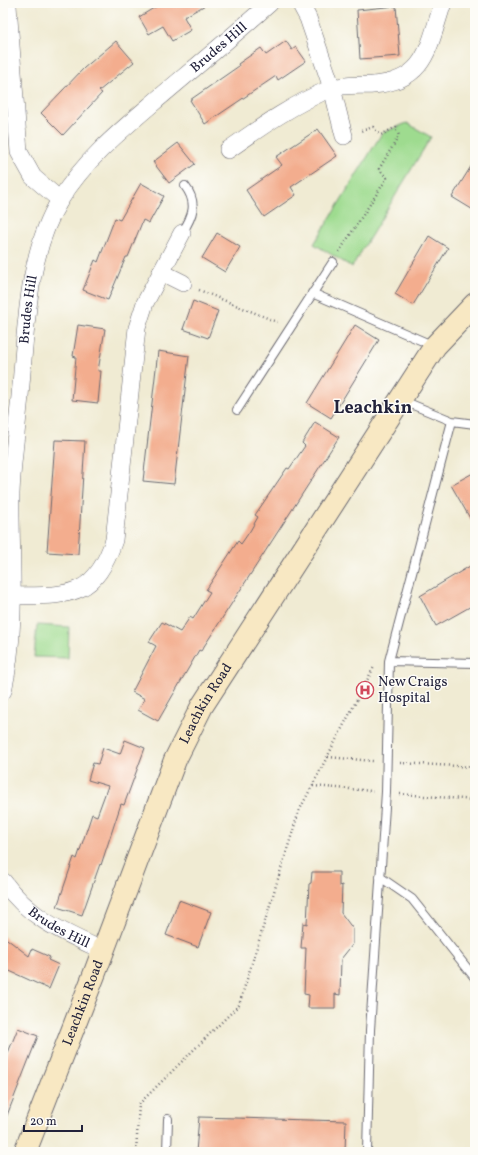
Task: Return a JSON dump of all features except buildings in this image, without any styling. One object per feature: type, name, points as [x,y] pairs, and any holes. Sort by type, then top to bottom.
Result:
[{"type":"street","name":"Brudes Hill","points":[[3,691],[10,662],[12,633],[11,493],[28,312],[36,260],[48,225],[60,200],[91,159],[251,10],[270,3]]},
{"type":"street","points":[[300,3],[308,18],[332,88],[344,136]]},
{"type":"street","points":[[228,150],[282,112],[332,88],[389,84],[402,79],[416,69],[424,56],[442,3]]},
{"type":"street","points":[[8,6],[18,152],[33,177],[60,200]]},
{"type":"street","points":[[12,596],[61,595],[80,589],[94,578],[107,560],[114,540],[137,328],[145,303],[182,233]]},
{"type":"street","points":[[161,272],[184,283]]},
{"type":"street","name":"Leachkin Road","points":[[25,1152],[104,950],[174,760],[202,706],[435,346],[475,304]]},
{"type":"street","name":"Brudes Hill","points":[[3,881],[16,898],[46,923],[104,950]]},
{"type":"lane","points":[[182,233],[189,223],[194,207],[192,195],[185,186]]},
{"type":"lane","points":[[237,410],[333,262]]},
{"type":"lane","points":[[312,293],[435,346]]},
{"type":"lane","points":[[400,399],[452,421],[475,424]]},
{"type":"lane","points":[[367,1152],[370,1030],[386,792],[389,661],[452,421]]},
{"type":"lane","points":[[389,661],[475,663]]},
{"type":"lane","points":[[380,877],[412,899],[475,978]]},
{"type":"lane","points":[[167,1152],[168,1119]]},
{"type":"path","points":[[333,262],[387,178],[379,169],[399,136],[396,128],[381,135],[373,127],[344,136]]},
{"type":"path","points":[[184,283],[290,327]]},
{"type":"path","points":[[136,1152],[139,1104],[239,1005],[299,812],[377,660]]},
{"type":"green space","points":[[407,123],[431,137],[352,267],[314,244],[382,133]]},
{"type":"green space","points":[[37,625],[69,627],[68,658],[34,657]]},
{"type":"place","name":"New Craigs Hospital","points":[[365,690]]},
{"type":"district","name":"Leachkin","points":[[373,408]]}]
